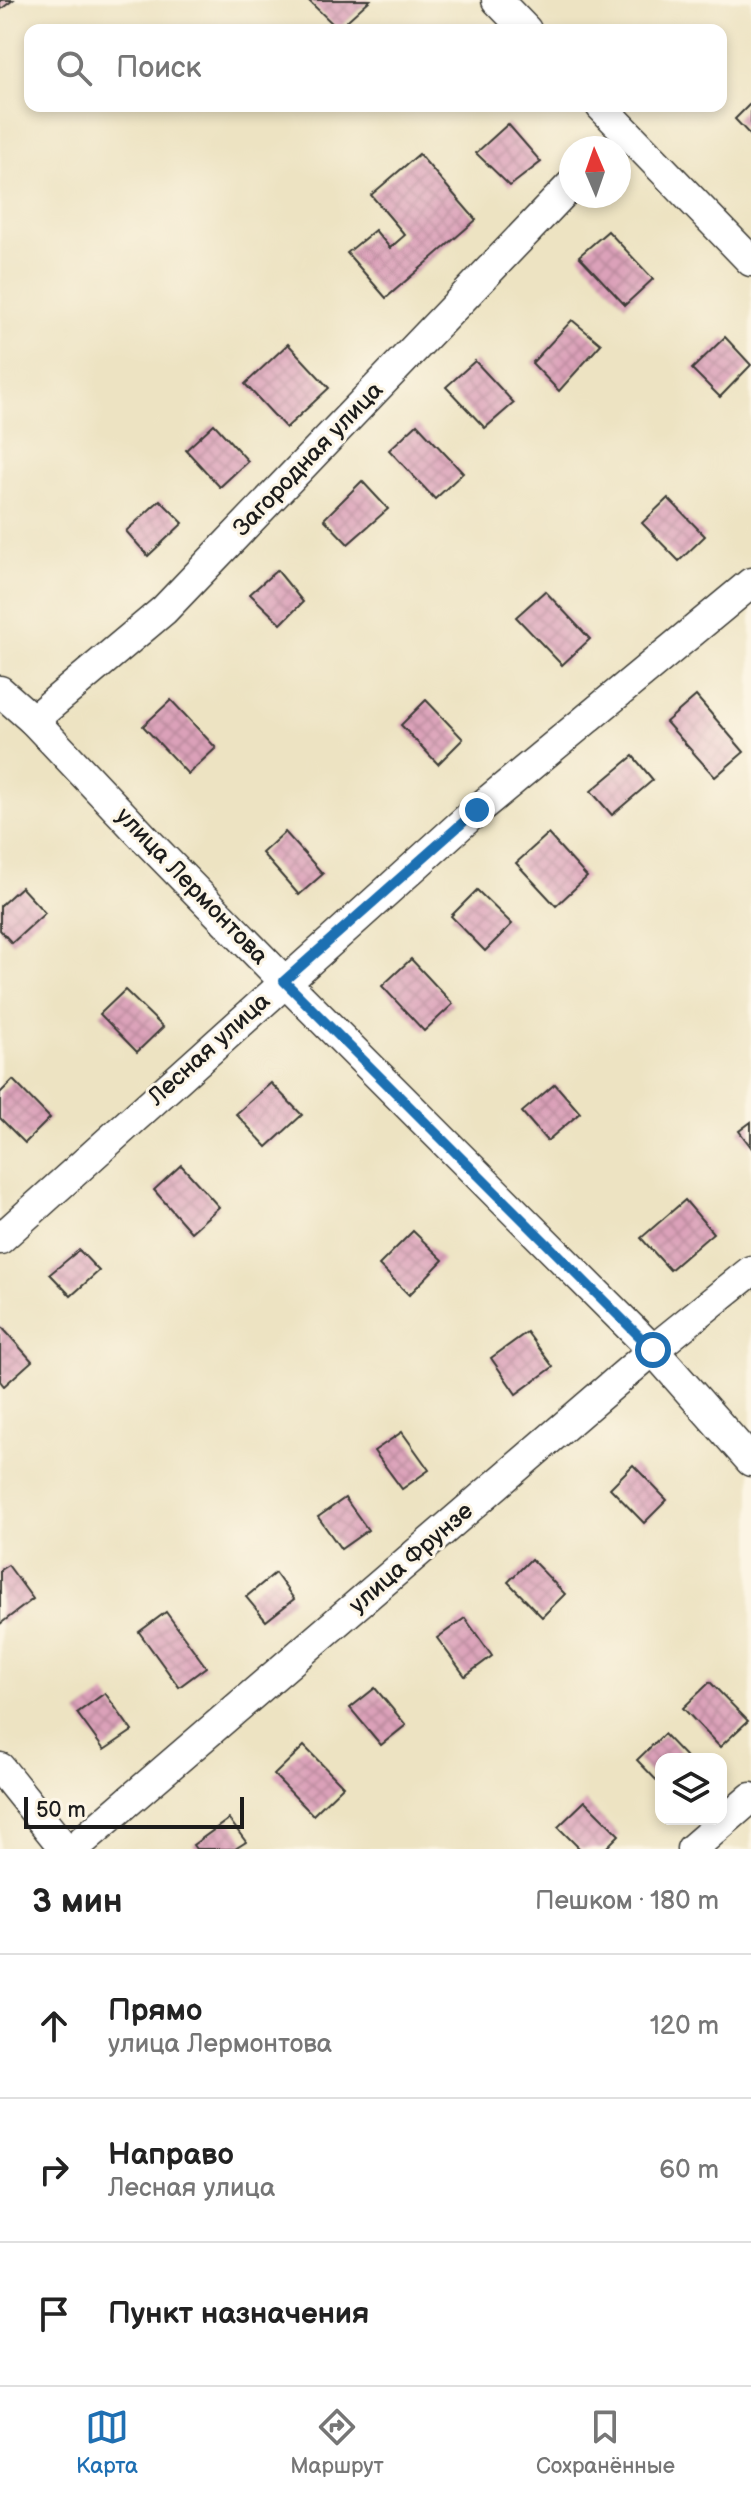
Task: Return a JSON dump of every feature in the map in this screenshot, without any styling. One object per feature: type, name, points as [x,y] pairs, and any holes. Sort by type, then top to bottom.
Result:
[{"type":"street","points":[[497,0],[520,24]]},
{"type":"street","points":[[604,112],[615,136]]},
{"type":"street","points":[[631,153],[751,261]]},
{"type":"street","name":"Загородная улица","points":[[33,720],[164,610],[559,198]]},
{"type":"street","name":"Лесная улица","points":[[0,1239],[477,810],[751,583]]},
{"type":"street","name":"улица Лермонтова","points":[[0,691],[33,720],[284,981],[653,1350],[751,1461]]},
{"type":"street","name":"улица Фрунзе","points":[[73,1849],[653,1350],[751,1271]]},
{"type":"street","points":[[0,1768],[65,1849]]},
{"type":"street","points":[[692,1849],[751,1798]]},
{"type":"building","points":[[0,0],[13,0],[0,10]]},
{"type":"building","points":[[308,0],[370,0],[344,24],[333,24]]},
{"type":"building","points":[[751,103],[751,136],[735,119]]},
{"type":"building","points":[[508,124],[541,162],[510,186],[476,153]]},
{"type":"building","points":[[419,154],[476,220],[386,298],[347,253],[375,230],[390,248],[405,235],[371,195]]},
{"type":"building","points":[[608,231],[653,279],[625,305],[579,256]]},
{"type":"building","points":[[572,320],[601,344],[559,391],[532,363]]},
{"type":"building","points":[[725,337],[751,365],[720,397],[692,369]]},
{"type":"building","points":[[288,344],[329,388],[286,428],[245,384]]},
{"type":"building","points":[[475,361],[514,403],[485,428],[446,387]]},
{"type":"building","points":[[214,424],[248,461],[220,487],[186,450]]},
{"type":"building","points":[[417,424],[463,473],[435,499],[389,450]]},
{"type":"building","points":[[362,481],[388,509],[348,544],[324,519]]},
{"type":"building","points":[[668,498],[705,536],[679,561],[642,523]]},
{"type":"building","points":[[160,500],[183,523],[148,556],[126,531]]},
{"type":"building","points":[[277,570],[303,602],[281,624],[250,594]]},
{"type":"building","points":[[545,591],[590,639],[562,665],[516,617]]},
{"type":"building","points":[[696,696],[744,752],[715,777],[666,722]]},
{"type":"building","points":[[171,700],[216,748],[188,774],[143,726]]},
{"type":"building","points":[[426,700],[463,739],[438,764],[401,725]]},
{"type":"building","points":[[633,756],[653,780],[612,815],[591,791]]},
{"type":"building","points":[[285,832],[323,874],[299,895],[262,853]]},
{"type":"building","points":[[548,834],[587,877],[556,906],[516,863]]},
{"type":"building","points":[[21,887],[45,913],[12,943],[0,930],[0,906]]},
{"type":"building","points":[[477,890],[512,924],[485,951],[451,916]]},
{"type":"building","points":[[411,959],[453,1004],[424,1031],[382,986]]},
{"type":"building","points":[[125,990],[163,1027],[137,1052],[100,1014]]},
{"type":"building","points":[[13,1080],[50,1118],[25,1143],[0,1118],[0,1093]]},
{"type":"building","points":[[271,1083],[302,1115],[267,1147],[236,1114]]},
{"type":"building","points":[[555,1084],[580,1113],[547,1141],[522,1112]]},
{"type":"building","points":[[751,1122],[751,1147],[739,1131]]},
{"type":"building","points":[[181,1165],[219,1207],[191,1232],[154,1190]]},
{"type":"building","points":[[685,1200],[713,1233],[670,1270],[641,1238]]},
{"type":"building","points":[[413,1231],[443,1260],[409,1295],[379,1265]]},
{"type":"building","points":[[79,1250],[99,1271],[71,1296],[50,1274]]},
{"type":"building","points":[[0,1325],[32,1361],[4,1386],[0,1381]]},
{"type":"building","points":[[527,1332],[553,1367],[516,1394],[491,1358]]},
{"type":"building","points":[[402,1432],[429,1470],[402,1489],[374,1451]]},
{"type":"building","points":[[633,1465],[667,1500],[644,1523],[610,1488]]},
{"type":"building","points":[[345,1498],[368,1530],[341,1549],[318,1517]]},
{"type":"building","points":[[531,1559],[565,1594],[542,1617],[508,1582]]},
{"type":"building","points":[[8,1565],[33,1599],[0,1624],[0,1570]]},
{"type":"building","points":[[275,1573],[294,1599],[266,1621],[246,1597]]},
{"type":"building","points":[[166,1612],[206,1667],[179,1687],[139,1632]]},
{"type":"building","points":[[465,1618],[492,1656],[465,1676],[437,1638]]},
{"type":"building","points":[[710,1682],[748,1721],[720,1747],[683,1708]]},
{"type":"building","points":[[375,1688],[406,1725],[381,1745],[350,1708]]},
{"type":"building","points":[[105,1693],[132,1731],[104,1750],[77,1713]]},
{"type":"building","points":[[664,1734],[682,1753],[655,1753],[655,1779],[637,1760]]},
{"type":"building","points":[[304,1746],[343,1786],[313,1815],[274,1775]]},
{"type":"building","points":[[585,1801],[619,1835],[605,1849],[580,1849],[558,1827]]},
{"type":"building","points":[[229,1819],[246,1842],[235,1849],[196,1849],[193,1845]]},
{"type":"route","points":[[477,810],[284,981],[653,1350]]}]
